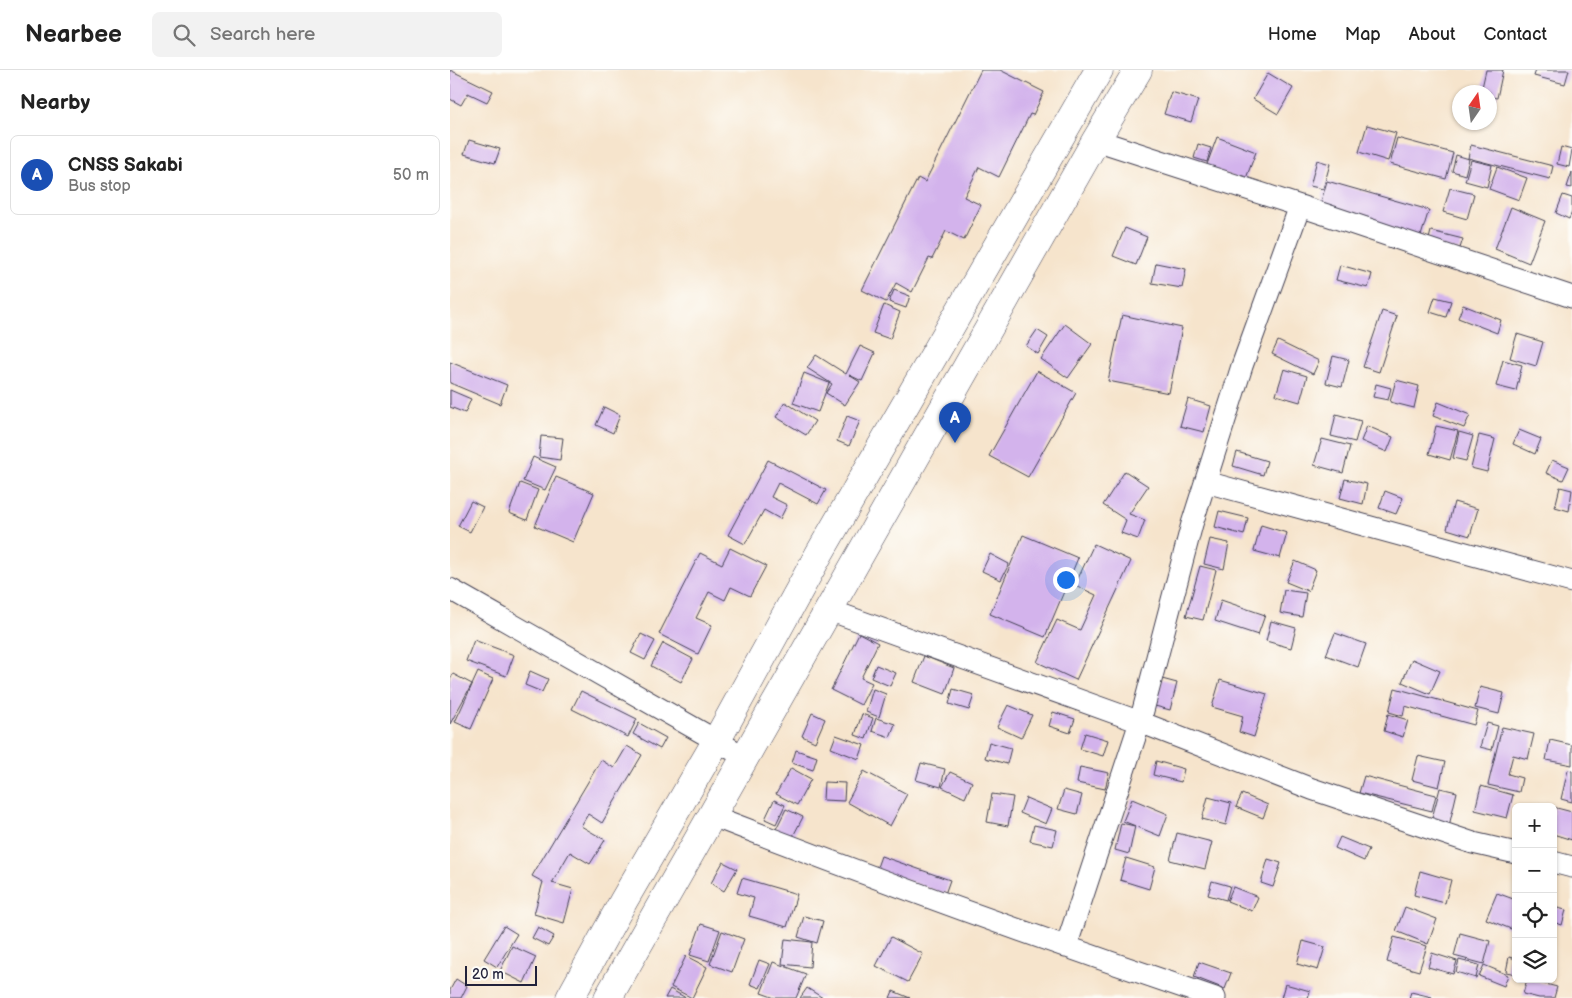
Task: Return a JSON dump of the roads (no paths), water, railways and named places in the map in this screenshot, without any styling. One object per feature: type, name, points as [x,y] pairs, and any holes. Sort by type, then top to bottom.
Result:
[{"type":"main road","points":[[570,998],[624,900],[717,740],[819,554],[1099,70]]},
{"type":"main road","points":[[608,998],[1096,140],[1138,70]]},
{"type":"street","points":[[1096,140],[1572,297]]},
{"type":"street","points":[[1066,948],[1140,722],[1192,524],[1242,366],[1300,206]]},
{"type":"street","points":[[1206,482],[1572,582]]},
{"type":"street","points":[[450,589],[744,757]]},
{"type":"street","points":[[829,610],[1140,722],[1312,789],[1473,843],[1512,852]]},
{"type":"street","points":[[710,816],[1066,948],[1215,998]]},
{"type":"street","points":[[1557,863],[1572,867]]},
{"type":"place","name":"CNSS Sakabi","points":[[955,443]]}]
